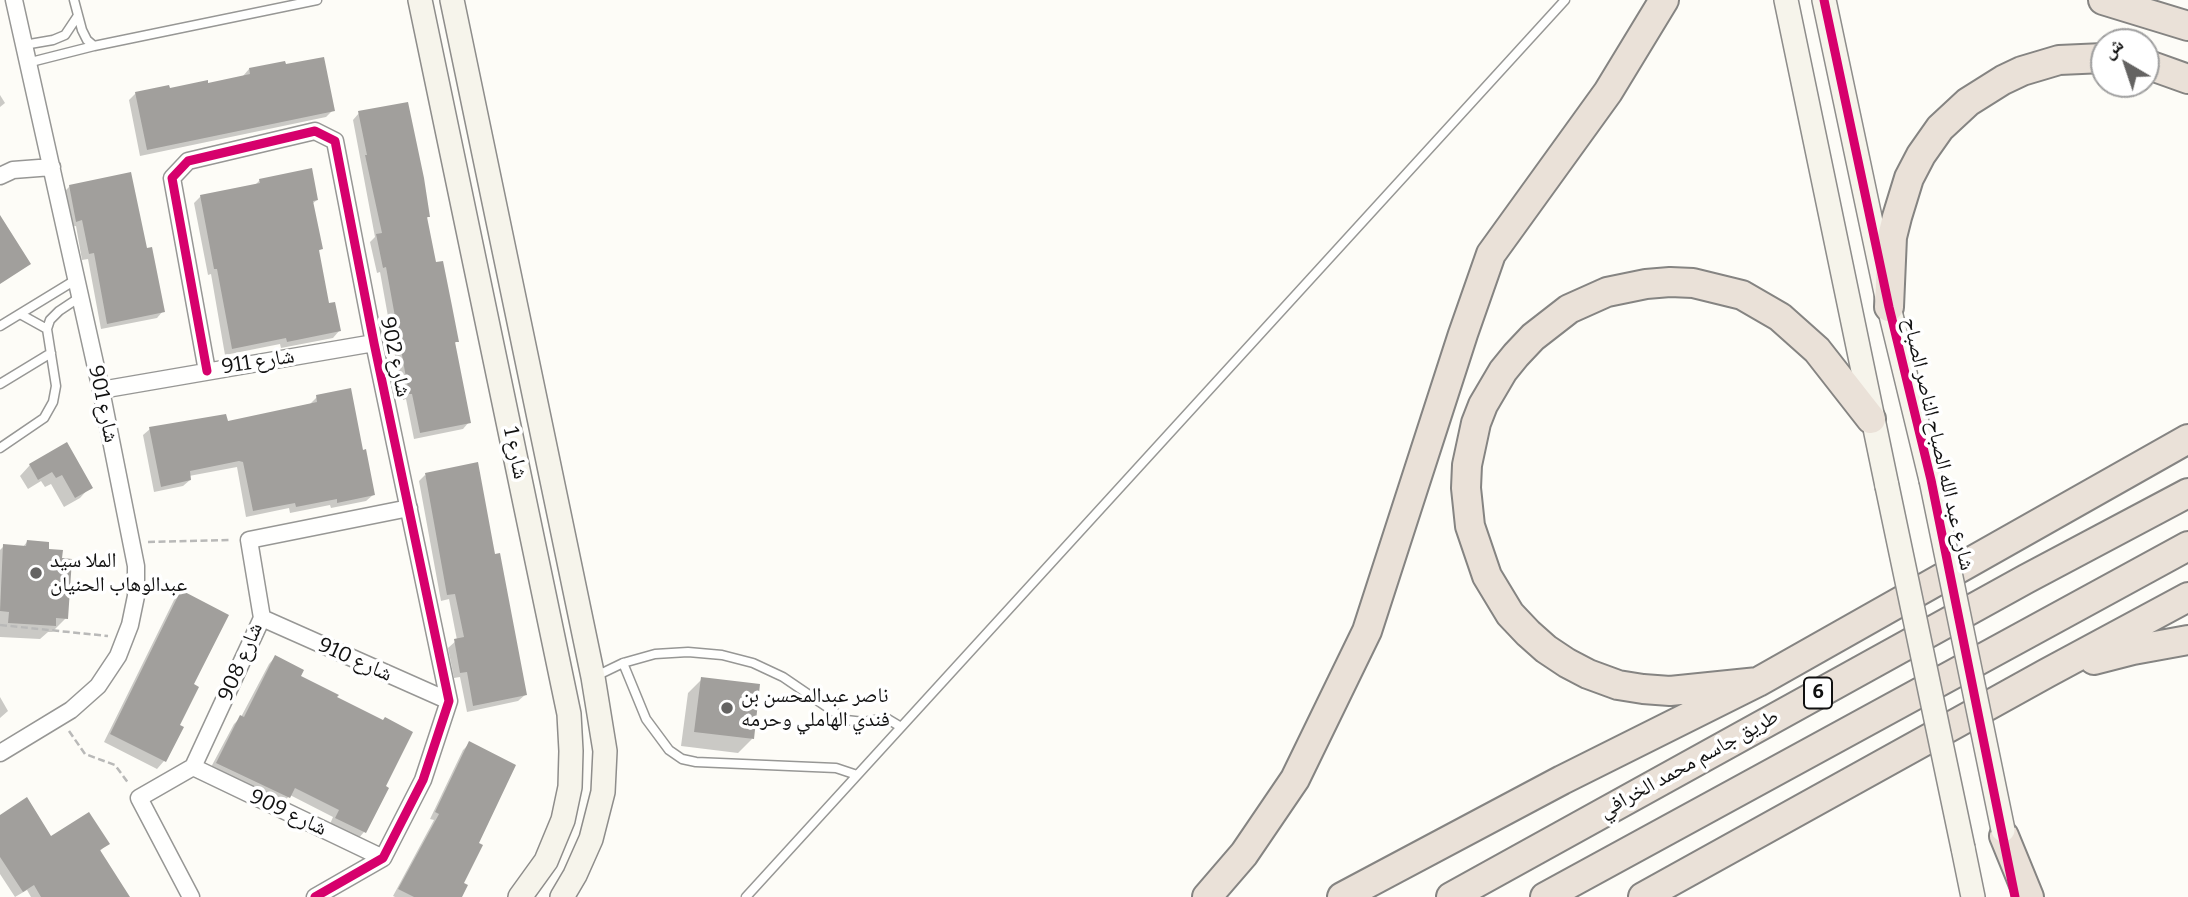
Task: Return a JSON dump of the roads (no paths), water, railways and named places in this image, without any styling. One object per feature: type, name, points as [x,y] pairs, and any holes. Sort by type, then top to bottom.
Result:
[{"type":"highway","points":[[1207,897],[1244,855],[1295,779],[1367,631],[1491,254],[1608,92],[1664,0]]},
{"type":"highway","points":[[2103,0],[2188,26]]},
{"type":"highway","points":[[1889,307],[1892,237],[1896,216],[1909,178],[1940,128],[1968,102],[2003,79],[2059,60],[2090,59]]},
{"type":"highway","points":[[2160,69],[2188,79]]},
{"type":"highway","points":[[1758,682],[1670,691],[1643,690],[1618,685],[1567,663],[1528,633],[1510,614],[1487,576],[1470,526],[1467,466],[1476,423],[1483,405],[1516,355],[1541,330],[1569,309],[1607,292],[1625,288],[1646,284],[1693,283],[1742,295],[1780,317],[1816,350],[1871,419]]},
{"type":"highway","points":[[1342,897],[1562,780],[1758,682],[2188,439]]},
{"type":"highway","name":"طريق جاسم محمد الخرافي","points":[[1451,897],[1990,599],[2188,493]]},
{"type":"highway","name":"6","points":[[1545,897],[2188,546]]},
{"type":"highway","points":[[1643,897],[2188,597]]},
{"type":"highway","points":[[2047,673],[2133,649],[2188,640]]},
{"type":"highway","points":[[2003,833],[2029,897]]},
{"type":"highway","points":[[1673,897],[1730,849]]},
{"type":"street","name":"شارع 901","points":[[0,753],[71,710],[98,685],[118,656],[136,596],[136,566],[101,390],[14,0]]},
{"type":"street","name":"شارع 1","points":[[452,0],[593,677],[605,751],[603,792],[591,839],[562,897]]},
{"type":"street","points":[[1786,0],[1871,419],[1973,897]]},
{"type":"street","name":"شارع عبد الله الصباح الناصر الصباح","points":[[1824,0],[1889,307],[1931,480],[2015,897]]},
{"type":"street","name":"شارع 1","points":[[416,4],[474,257],[569,714],[570,787],[563,820],[547,861],[520,897]]},
{"type":"street","name":"شارع 902","points":[[207,371],[172,178],[188,160],[315,131],[335,141],[449,701],[423,780],[383,858]]},
{"type":"street","points":[[0,176],[13,170],[52,167]]},
{"type":"street","points":[[474,257],[487,279],[504,330],[511,337],[524,339]]},
{"type":"street","name":"شارع 911","points":[[101,390],[374,343]]},
{"type":"street","name":"شارع 908","points":[[193,767],[262,618],[249,540],[409,508]]},
{"type":"street","name":"شارع 910","points":[[262,618],[449,701]]},
{"type":"street","points":[[191,897],[139,798],[193,767]]},
{"type":"street","name":"شارع 909","points":[[193,767],[383,858]]},
{"type":"street","points":[[315,897],[383,858]]},
{"type":"lane","points":[[74,0],[77,17],[87,40],[94,46]]},
{"type":"lane","points":[[27,63],[94,46],[317,0]]},
{"type":"lane","points":[[746,897],[1565,0]]},
{"type":"lane","points":[[24,45],[65,35],[77,17]]},
{"type":"lane","points":[[0,326],[77,279]]},
{"type":"lane","points":[[0,448],[44,418],[53,402],[56,386],[47,329],[50,320],[59,311],[81,296]]},
{"type":"lane","points":[[20,314],[47,329]]},
{"type":"lane","points":[[0,384],[51,353]]},
{"type":"lane","points":[[593,677],[623,663],[672,652],[705,652],[730,656],[754,663],[783,677],[846,720],[864,722],[886,718],[901,727]]},
{"type":"lane","points":[[623,663],[640,707],[653,730],[669,750],[682,759],[704,763],[836,768],[857,775]]},
{"type":"place","name":"الملا سيد عبدالوهاب الحنيان","points":[[36,573]]},
{"type":"place","name":"ناصر عبدالمحسن بن فندي الهاملي وحرمه","points":[[727,708]]}]
